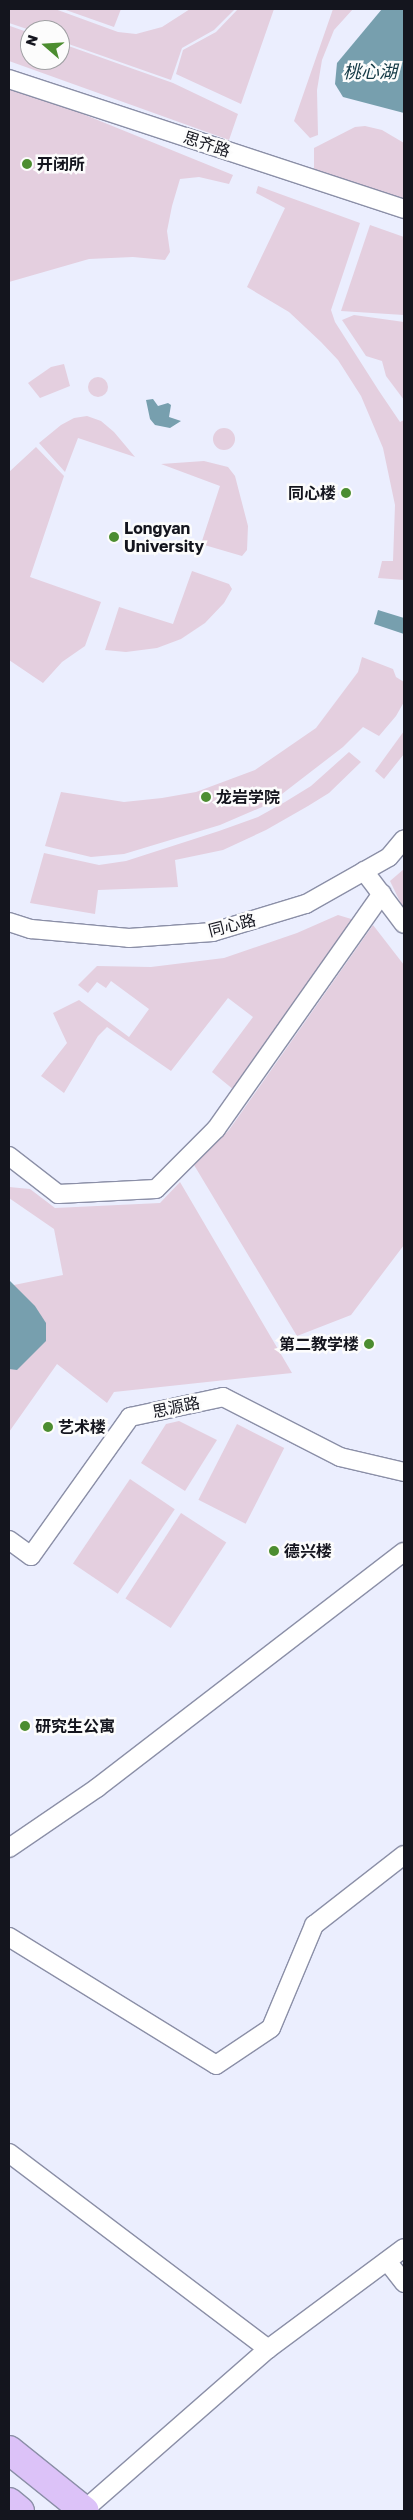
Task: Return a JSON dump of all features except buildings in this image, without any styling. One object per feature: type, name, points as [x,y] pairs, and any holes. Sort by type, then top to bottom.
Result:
[{"type":"highway","points":[[9,2450],[84,2511]]},
{"type":"highway","points":[[9,2502],[20,2511]]},
{"type":"street","name":"思齐路","points":[[9,79],[404,209]]},
{"type":"street","name":"同心路","points":[[9,922],[31,929],[129,938],[213,932],[306,904],[389,856],[404,839]]},
{"type":"street","points":[[364,871],[404,924]]},
{"type":"street","points":[[9,1156],[58,1194],[156,1189],[216,1129],[382,894]]},
{"type":"street","name":"思源路","points":[[9,1540],[31,1556],[130,1416],[223,1397],[340,1457],[404,1472]]},
{"type":"street","points":[[9,1848],[96,1788],[404,1552]]},
{"type":"street","points":[[9,1937],[216,2065],[271,2028],[314,1925],[404,1855]]},
{"type":"street","points":[[9,2152],[268,2349]]},
{"type":"street","points":[[84,2511],[268,2349],[404,2248]]},
{"type":"street","points":[[387,2261],[404,2283]]},
{"type":"shaded area","points":[[9,9],[55,9],[118,32],[136,34],[162,27],[190,9],[235,9],[214,30],[182,48],[171,80],[70,45],[70,20],[20,20],[20,27],[9,23]]},
{"type":"shaded area","points":[[63,9],[121,9],[114,27]]},
{"type":"shaded area","points":[[238,9],[274,9],[241,104],[176,74],[183,50],[216,32]]},
{"type":"shaded area","points":[[333,9],[353,9],[334,30],[322,60],[317,90],[318,135],[310,138],[294,121]]},
{"type":"shaded area","points":[[10,26],[20,30],[20,65],[9,61]]},
{"type":"shaded area","points":[[70,47],[173,83],[238,114],[229,140],[34,70],[70,70]]},
{"type":"shaded area","points":[[9,84],[233,175],[229,184],[199,177],[180,179],[167,231],[170,252],[165,260],[133,257],[89,259],[9,282]]},
{"type":"shaded area","points":[[365,126],[382,130],[404,143],[404,201],[314,170],[314,148],[355,127]]},
{"type":"shaded area","points":[[258,186],[360,223],[331,310],[335,322],[379,391],[400,422],[404,420],[404,580],[378,578],[382,561],[393,561],[395,505],[383,448],[361,396],[338,360],[321,342],[289,312],[247,287],[285,208],[256,193]]},
{"type":"shaded area","points":[[370,225],[404,237],[404,315],[341,311]]},
{"type":"shaded area","points":[[354,315],[404,322],[404,400],[386,376],[382,361],[366,356],[342,320]]},
{"type":"shaded area","points":[[64,364],[70,386],[40,398],[28,383],[51,367]]},
{"type":"shaded area","points":[[98,377],[105,380],[108,387],[105,394],[98,397],[91,394],[88,387],[91,380]]},
{"type":"shaded area","points":[[87,416],[101,421],[114,432],[135,457],[78,438],[65,472],[39,443],[61,425],[74,418]]},
{"type":"shaded area","points":[[224,428],[232,431],[235,439],[232,447],[224,450],[216,447],[213,439],[216,431]]},
{"type":"shaded area","points":[[36,447],[64,476],[30,577],[101,602],[85,646],[62,662],[43,683],[9,660],[9,472]]},
{"type":"shaded area","points":[[204,461],[228,467],[235,476],[248,526],[247,550],[242,556],[201,544],[220,486],[161,464]]},
{"type":"shaded area","points":[[192,571],[229,584],[232,589],[224,603],[205,623],[181,639],[157,648],[126,652],[105,650],[119,607],[173,624]]},
{"type":"shaded area","points":[[362,657],[393,669],[396,677],[404,682],[404,702],[396,716],[379,736],[363,727],[343,747],[269,804],[220,825],[124,854],[91,857],[45,846],[61,792],[124,802],[162,798],[196,792],[255,770],[316,728],[358,672]]},
{"type":"shaded area","points":[[404,731],[404,754],[384,779],[375,771]]},
{"type":"shaded area","points":[[349,752],[361,762],[329,793],[266,830],[223,850],[175,860],[178,887],[98,890],[95,914],[30,903],[44,853],[99,865],[126,861],[219,831],[258,817],[285,802],[311,786]]},
{"type":"shaded area","points":[[404,869],[404,910],[390,881]]},
{"type":"shaded area","points":[[338,915],[358,921],[282,1020],[234,1090],[212,1072],[253,1017],[228,998],[171,1071],[107,1027],[98,1036],[64,1093],[41,1076],[67,1043],[53,1013],[79,1000],[129,1037],[149,1009],[111,981],[106,988],[97,982],[88,993],[78,985],[97,966],[151,967],[224,958],[297,933]]},
{"type":"shaded area","points":[[373,925],[404,965],[404,1245],[351,1315],[297,1336],[194,1165],[229,1130]]},
{"type":"shaded area","points":[[180,1182],[292,1373],[114,1392],[107,1403],[57,1364],[9,1432],[9,1286],[63,1275],[54,1229],[9,1198],[9,1187],[30,1189],[55,1208],[160,1203]]},
{"type":"shaded area","points":[[179,1421],[217,1440],[185,1491],[141,1463],[166,1424]]},
{"type":"shaded area","points":[[237,1424],[284,1448],[246,1524],[198,1500]]},
{"type":"shaded area","points":[[130,1479],[175,1509],[118,1594],[73,1564]]},
{"type":"shaded area","points":[[181,1513],[226,1542],[171,1628],[125,1599]]},
{"type":"water","name":"桃心湖","points":[[382,9],[404,9],[404,113],[343,97],[335,84],[337,63]]},
{"type":"water","points":[[153,399],[158,406],[168,403],[171,405],[169,417],[181,421],[170,428],[155,425],[150,419],[146,400]]},
{"type":"water","points":[[378,610],[404,618],[404,634],[374,624]]},
{"type":"water","points":[[9,1280],[35,1306],[46,1323],[46,1341],[17,1370],[9,1369]]},
{"type":"place","name":"开闭所","points":[[27,164]]},
{"type":"place","name":"同心楼","points":[[346,493]]},
{"type":"place","name":"Longyan University","points":[[114,537]]},
{"type":"place","name":"龙岩学院","points":[[206,797]]},
{"type":"place","name":"第二教学楼","points":[[369,1344]]},
{"type":"place","name":"艺术楼","points":[[48,1427]]},
{"type":"place","name":"德兴楼","points":[[274,1551]]},
{"type":"place","name":"研究生公寓","points":[[25,1726]]}]
